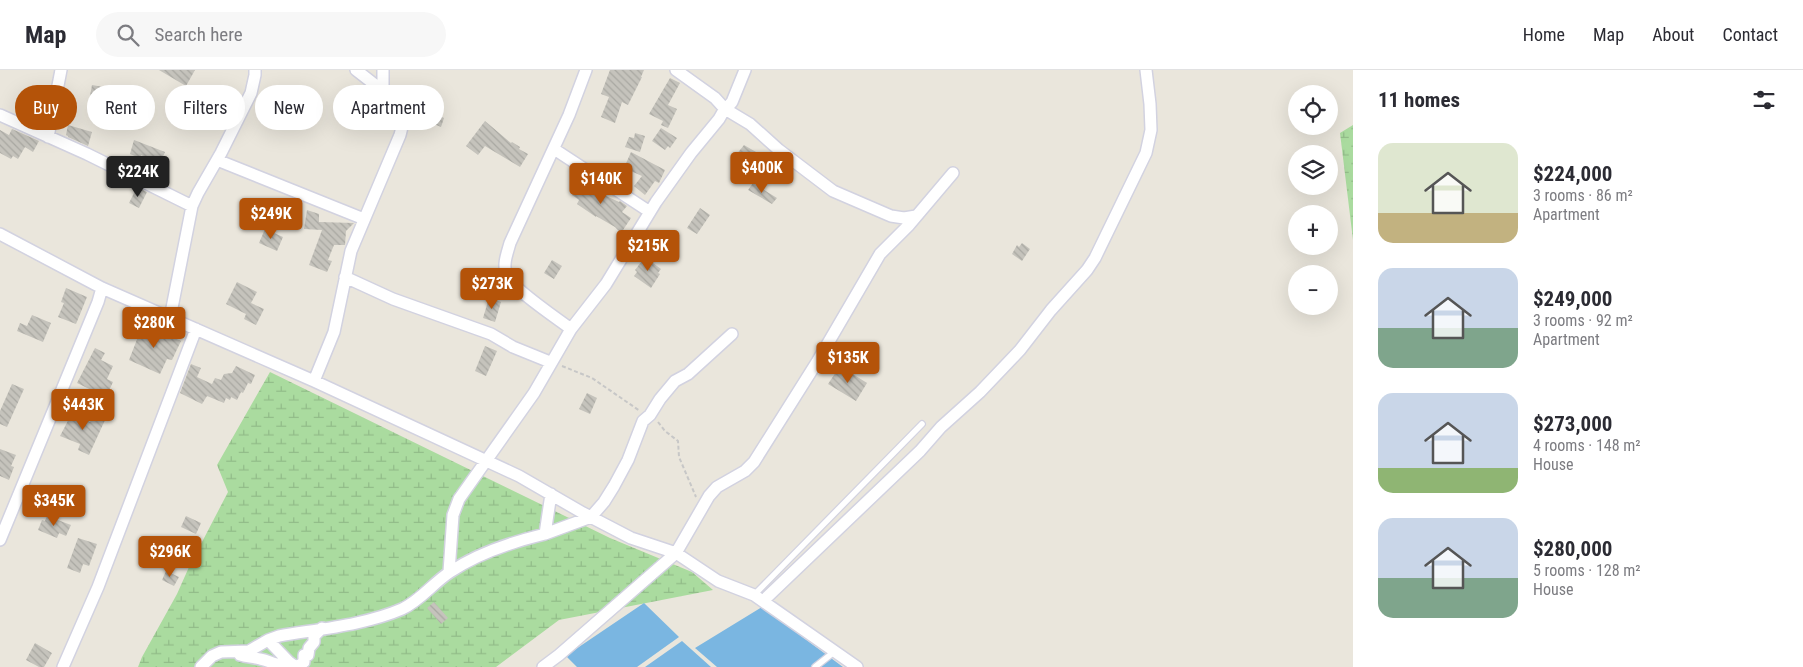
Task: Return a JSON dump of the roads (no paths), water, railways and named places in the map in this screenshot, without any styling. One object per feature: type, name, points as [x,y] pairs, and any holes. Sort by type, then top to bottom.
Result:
[{"type":"street","points":[[48,137],[61,70]]},
{"type":"street","points":[[170,318],[192,206],[251,93],[256,75],[255,70]]},
{"type":"street","points":[[356,70],[375,85]]},
{"type":"street","points":[[383,70],[383,85]]},
{"type":"street","points":[[571,329],[514,285],[507,275],[505,261],[510,244],[554,149],[586,70]]},
{"type":"street","points":[[676,70],[715,98],[725,109],[750,124],[779,150],[833,191],[891,216],[904,218],[916,216]]},
{"type":"street","points":[[449,572],[456,506],[459,499],[534,393],[550,362],[571,329],[606,284],[650,212],[691,154],[732,102],[745,70]]},
{"type":"street","points":[[759,598],[920,451],[941,427],[980,392],[1020,350],[1051,310],[1087,270],[1146,153],[1151,130],[1146,70]]},
{"type":"street","points":[[0,115],[87,154],[192,206]]},
{"type":"street","points":[[314,381],[334,332],[350,251],[402,130]]},
{"type":"street","points":[[554,149],[650,212]]},
{"type":"street","points":[[216,160],[364,219]]},
{"type":"street","points":[[543,667],[676,554],[716,487],[745,472],[754,462],[817,362],[880,254],[953,173]]},
{"type":"street","points":[[0,234],[102,288],[314,381],[519,476],[582,513],[632,538],[676,554],[718,581],[759,598],[856,667]]},
{"type":"street","points":[[345,277],[393,299],[491,334],[513,347],[550,362]]},
{"type":"street","points":[[0,540],[98,302],[102,288]]},
{"type":"street","points":[[63,667],[98,587],[196,329]]},
{"type":"street","points":[[201,667],[212,656],[221,652],[249,652],[268,640],[279,636],[372,619],[402,609],[412,604],[449,572],[473,558],[507,544],[545,534],[591,516],[604,502],[614,486],[628,460],[643,421],[650,415],[660,399],[675,381],[688,374],[732,334]]},
{"type":"street","points":[[545,534],[551,494]]},
{"type":"street","points":[[234,652],[250,658],[261,659],[272,666],[294,665],[304,662],[304,655],[308,655],[309,648],[314,642],[314,636],[322,628]]},
{"type":"street","points":[[268,640],[294,665]]},
{"type":"lane","points":[[759,598],[922,424]]},
{"type":"lane","points":[[815,667],[834,652]]},
{"type":"water","points":[[644,603],[679,637],[637,667],[577,667],[567,657],[567,655]]},
{"type":"water","points":[[762,607],[843,667],[717,667],[695,648]]},
{"type":"water","points":[[682,641],[711,667],[645,667]]}]
